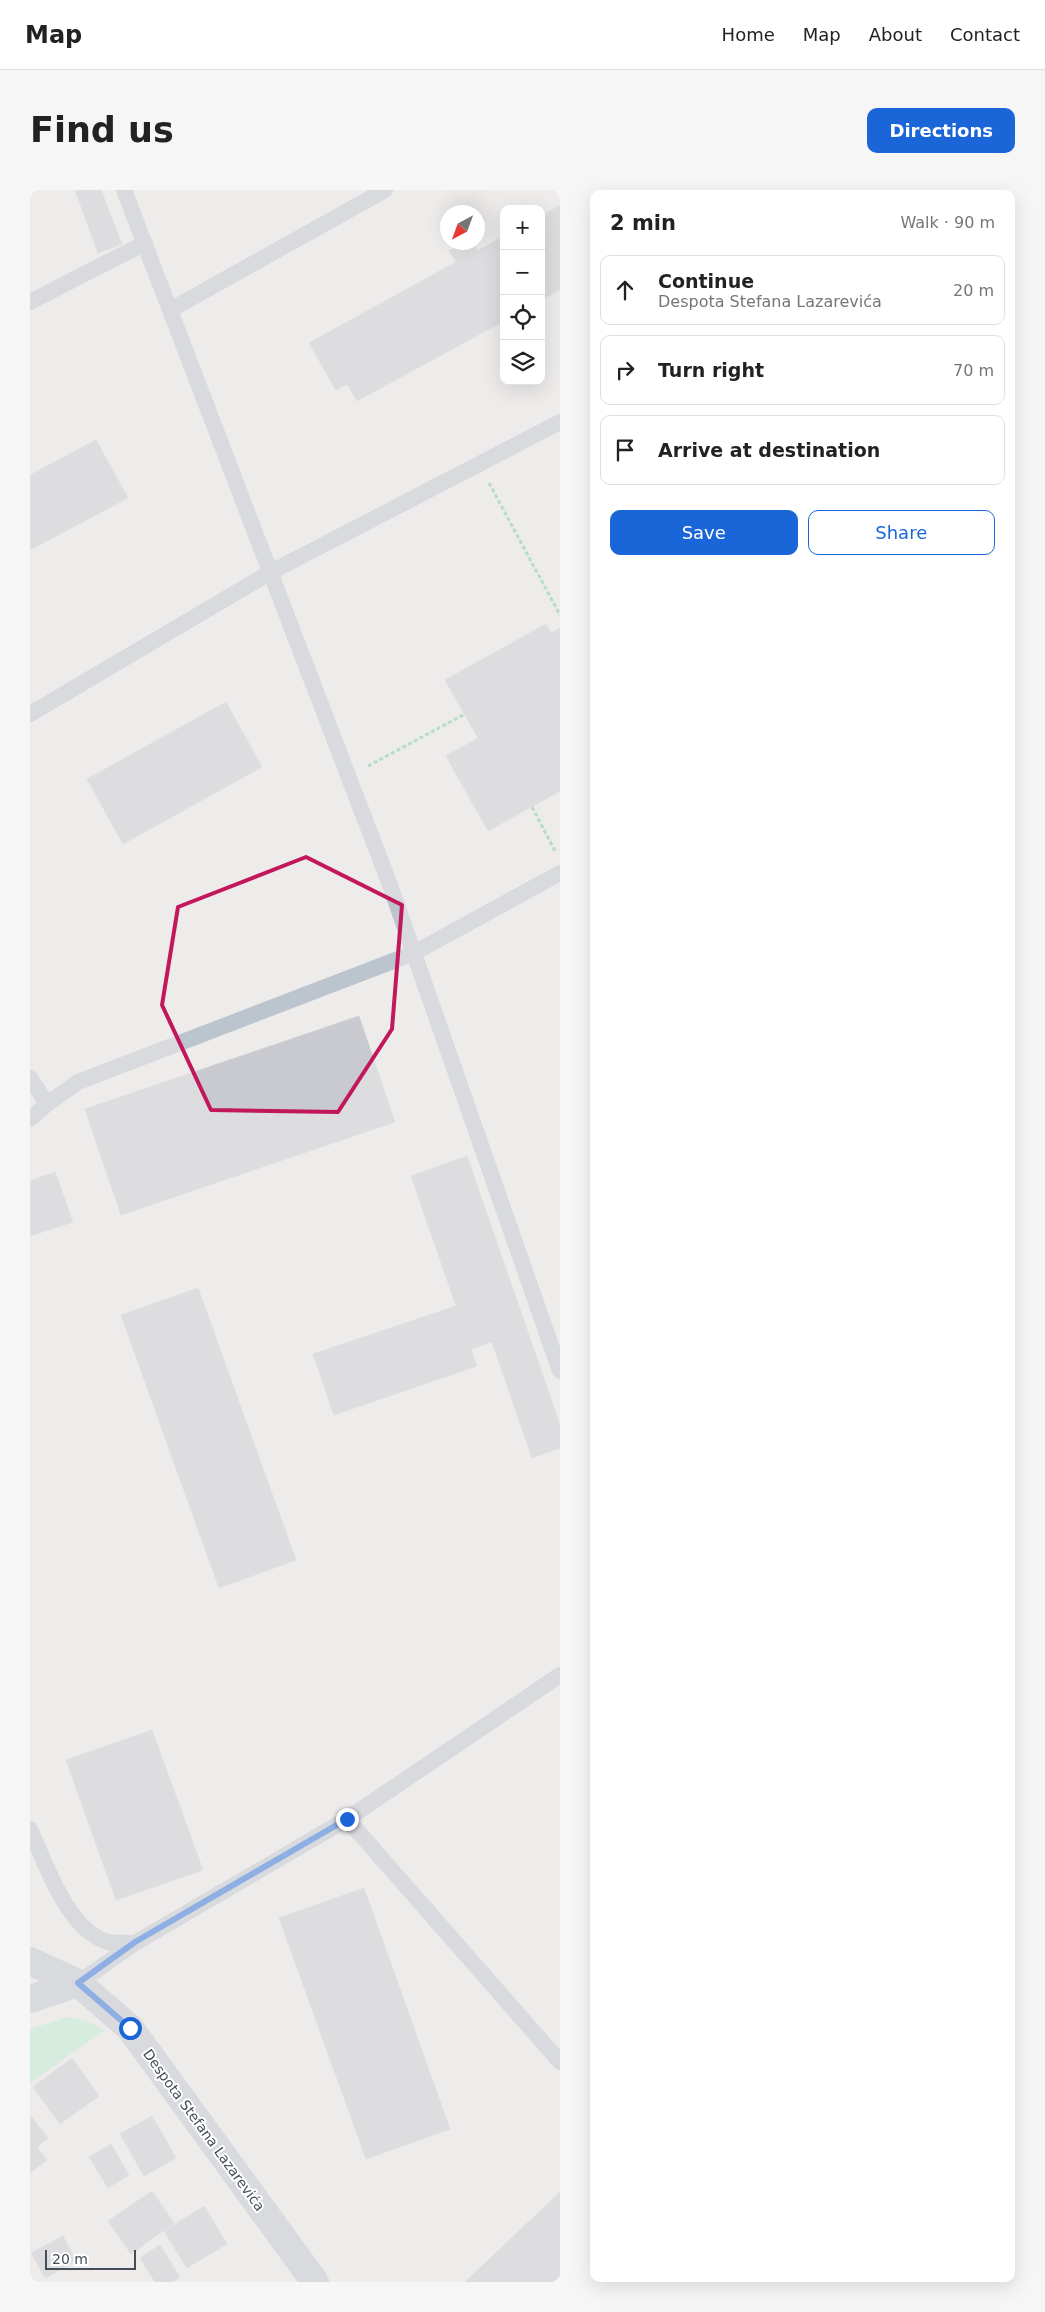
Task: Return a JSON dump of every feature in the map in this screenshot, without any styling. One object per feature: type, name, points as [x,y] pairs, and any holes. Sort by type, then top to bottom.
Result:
[{"type":"street","name":"Despota Stefana Lazarevića","points":[[30,1962],[78,1983],[130,2028],[315,2282]]},
{"type":"street","points":[[30,1999],[78,1983]]},
{"type":"lane","points":[[124,190],[349,777],[414,954],[560,1371]]},
{"type":"lane","points":[[170,310],[385,190]]},
{"type":"lane","points":[[30,302],[144,243]]},
{"type":"lane","points":[[30,714],[271,572],[560,422]]},
{"type":"lane","points":[[30,1119],[47,1104],[78,1082],[414,954],[560,873]]},
{"type":"lane","points":[[30,1078],[47,1104]]},
{"type":"lane","points":[[78,1983],[135,1942],[347,1819],[560,1675]]},
{"type":"lane","points":[[347,1819],[560,2062]]},
{"type":"lane","points":[[30,1829],[68,1908],[87,1931],[108,1942],[135,1942]]},
{"type":"path","points":[[479,464],[560,615]]},
{"type":"path","points":[[349,777],[465,714]]},
{"type":"path","points":[[532,807],[560,860]]},
{"type":"highlighted area","points":[[306,857],[402,905],[392,1029],[338,1112],[211,1110],[162,1005],[178,907]]},
{"type":"green space","points":[[68,2017],[86,2021],[105,2030],[30,2083],[30,2029]]},
{"type":"building","points":[[75,190],[101,190],[122,244],[98,253]]},
{"type":"building","points":[[560,205],[560,290],[545,298],[545,250],[545,214]]},
{"type":"building","points":[[500,238],[500,323],[357,401],[347,384],[336,390],[309,343],[456,262],[449,251],[451,250],[477,251],[485,250],[485,247]]},
{"type":"building","points":[[96,440],[128,498],[30,550],[30,475]]},
{"type":"building","points":[[546,624],[551,633],[560,628],[560,791],[488,831],[446,756],[478,738],[445,680]]},
{"type":"building","points":[[226,702],[262,767],[123,844],[87,779]]},
{"type":"building","points":[[359,1016],[395,1122],[121,1215],[85,1109]]},
{"type":"building","points":[[467,1156],[560,1425],[560,1448],[532,1458],[492,1342],[471,1349],[411,1176]]},
{"type":"building","points":[[55,1172],[73,1222],[30,1236],[30,1181]]},
{"type":"building","points":[[198,1288],[296,1560],[219,1588],[121,1315]]},
{"type":"building","points":[[456,1306],[477,1366],[334,1415],[313,1354]]},
{"type":"building","points":[[152,1730],[203,1870],[116,1900],[66,1760]]},
{"type":"building","points":[[364,1888],[450,2129],[366,2159],[279,1918]]},
{"type":"building","points":[[72,2058],[99,2096],[60,2124],[33,2087]]},
{"type":"building","points":[[30,2115],[48,2138],[37,2147],[47,2160],[30,2173]]},
{"type":"building","points":[[152,2116],[176,2158],[144,2176],[120,2134]]},
{"type":"building","points":[[111,2144],[129,2175],[108,2188],[89,2157]]},
{"type":"building","points":[[152,2191],[174,2223],[131,2254],[108,2221]]},
{"type":"building","points":[[560,2192],[560,2282],[465,2282]]},
{"type":"building","points":[[204,2206],[227,2244],[187,2268],[164,2231]]},
{"type":"building","points":[[63,2236],[76,2261],[45,2278],[31,2253]]},
{"type":"building","points":[[160,2245],[180,2277],[173,2282],[155,2282],[140,2258]]},
{"type":"route","points":[[130,2028],[78,1983],[135,1942],[347,1819]]}]
